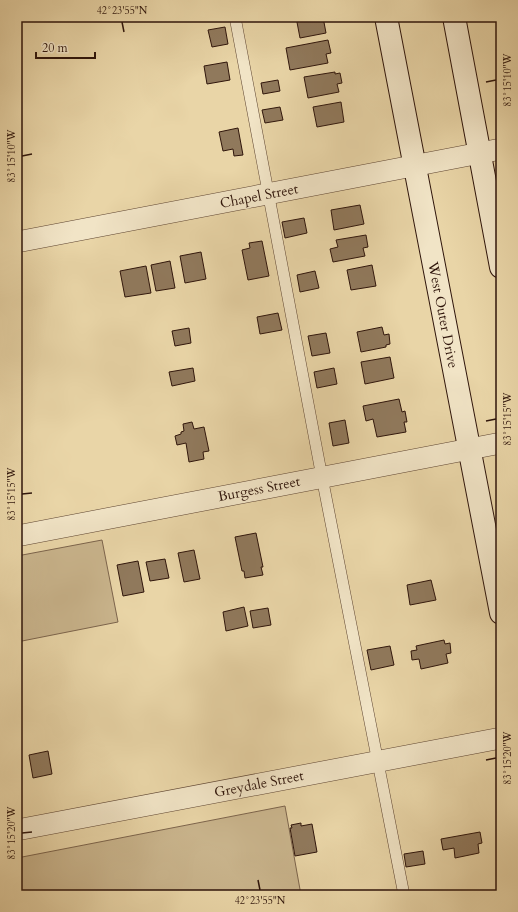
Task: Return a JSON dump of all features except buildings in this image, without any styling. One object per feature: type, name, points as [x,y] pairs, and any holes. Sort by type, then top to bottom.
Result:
[{"type":"main road","name":"West Outer Drive","points":[[386,17],[501,613]]},
{"type":"main road","points":[[454,17],[501,267]]},
{"type":"street","name":"Chapel Street","points":[[17,242],[501,149]]},
{"type":"street","name":"Burgess Street","points":[[17,536],[501,443]]},
{"type":"street","name":"Greydale Street","points":[[17,830],[501,738]]},
{"type":"lane","points":[[235,17],[404,895]]},
{"type":"shaded area","points":[[102,540],[118,622],[17,642],[17,556]]},
{"type":"shaded area","points":[[285,806],[301,895],[17,895],[17,858]]}]
